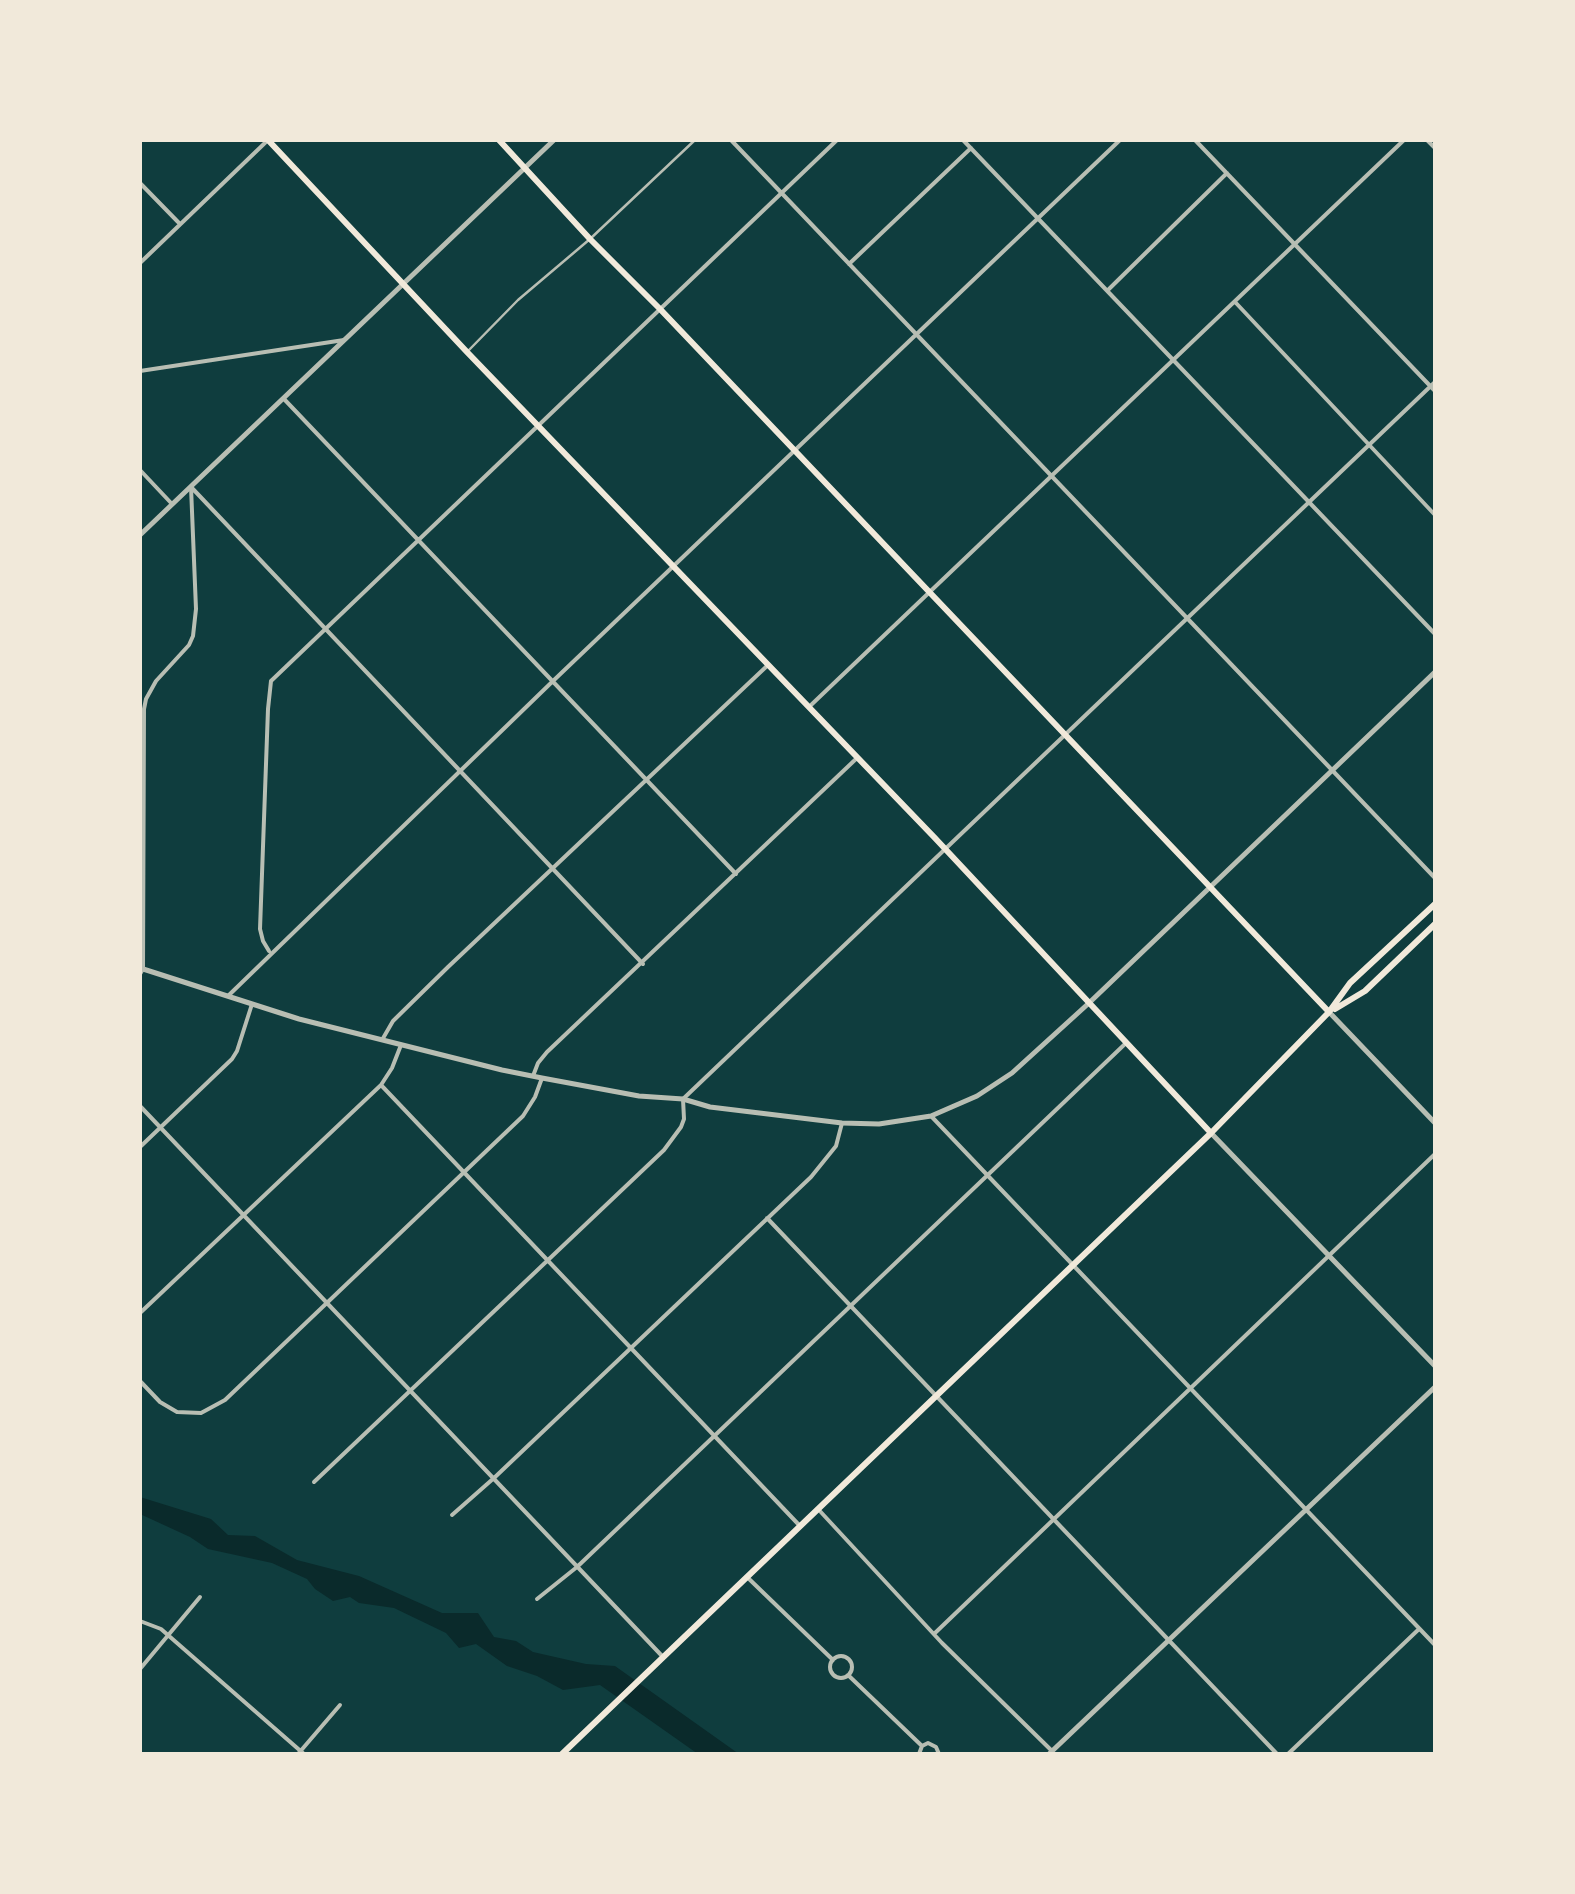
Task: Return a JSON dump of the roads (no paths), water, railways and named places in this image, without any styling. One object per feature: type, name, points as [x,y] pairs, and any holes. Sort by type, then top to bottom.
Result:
[{"type":"main road","points":[[268,140],[1211,1133]]},
{"type":"main road","points":[[499,140],[1329,1012]]},
{"type":"main road","points":[[562,1754],[1211,1133],[1329,1012],[1350,984],[1435,904]]},
{"type":"main road","points":[[1329,1012],[1365,991],[1435,924]]},
{"type":"street","points":[[140,263],[268,140]]},
{"type":"street","points":[[140,535],[554,140]]},
{"type":"street","points":[[731,140],[1435,878]]},
{"type":"street","points":[[270,954],[260,929],[269,690],[276,676],[836,140]]},
{"type":"street","points":[[964,140],[1435,634]]},
{"type":"street","points":[[228,996],[1120,140]]},
{"type":"street","points":[[314,1482],[675,1137],[684,1119],[684,1099],[1434,387],[1195,140]]},
{"type":"street","points":[[809,707],[1404,140]]},
{"type":"street","points":[[1427,140],[1435,148]]},
{"type":"street","points":[[850,264],[971,148]]},
{"type":"street","points":[[1107,291],[1227,174]]},
{"type":"street","points":[[140,183],[180,224]]},
{"type":"street","points":[[1234,302],[1435,515]]},
{"type":"street","points":[[140,370],[344,340]]},
{"type":"street","points":[[284,398],[736,874]]},
{"type":"street","points":[[140,470],[172,504]]},
{"type":"street","points":[[191,487],[642,964]]},
{"type":"street","points":[[191,487],[196,609],[193,636],[156,681],[142,719],[141,970],[382,1040],[542,1078],[639,1096],[684,1099],[710,1107],[879,1124],[931,1116],[977,1096],[1012,1073],[1089,1003],[1435,672]]},
{"type":"street","points":[[382,1040],[393,1020],[768,664]]},
{"type":"street","points":[[533,1076],[547,1052],[857,758]]},
{"type":"street","points":[[140,1147],[235,1055],[252,1004]]},
{"type":"street","points":[[1329,1012],[1435,1122]]},
{"type":"street","points":[[537,1599],[578,1567],[1126,1043]]},
{"type":"street","points":[[140,1313],[381,1085],[401,1044]]},
{"type":"street","points":[[140,1381],[169,1408],[194,1414],[225,1400],[523,1116],[542,1078]]},
{"type":"street","points":[[381,1085],[800,1526]]},
{"type":"street","points":[[140,1106],[663,1657]]},
{"type":"street","points":[[931,1116],[1435,1645]]},
{"type":"street","points":[[452,1515],[827,1159],[839,1139],[842,1123]]},
{"type":"street","points":[[1211,1133],[1435,1366]]},
{"type":"street","points":[[935,1633],[1435,1154]]},
{"type":"street","points":[[767,1218],[1277,1754]]},
{"type":"street","points":[[818,1509],[1050,1753],[1435,1387]]},
{"type":"street","points":[[747,1577],[833,1660]]},
{"type":"street","points":[[140,1669],[200,1597]]},
{"type":"street","points":[[140,1621],[161,1629],[301,1753],[340,1705]]},
{"type":"street","points":[[1288,1754],[1419,1629]]},
{"type":"street","points":[[833,1660],[848,1660],[848,1675],[834,1676],[830,1667],[833,1660]]},
{"type":"street","points":[[848,1675],[922,1746]]},
{"type":"street","points":[[920,1754],[922,1746],[928,1743],[934,1744],[939,1754]]},
{"type":"lane","points":[[467,352],[518,300],[590,239],[695,140]]},
{"type":"water","points":[[140,1497],[211,1519],[228,1535],[255,1536],[297,1560],[359,1576],[442,1613],[478,1613],[494,1637],[516,1641],[533,1652],[615,1666],[739,1754],[698,1754],[600,1685],[563,1690],[507,1666],[476,1644],[459,1648],[446,1633],[394,1608],[359,1603],[350,1597],[333,1601],[307,1579],[272,1563],[208,1549],[140,1514]]}]
